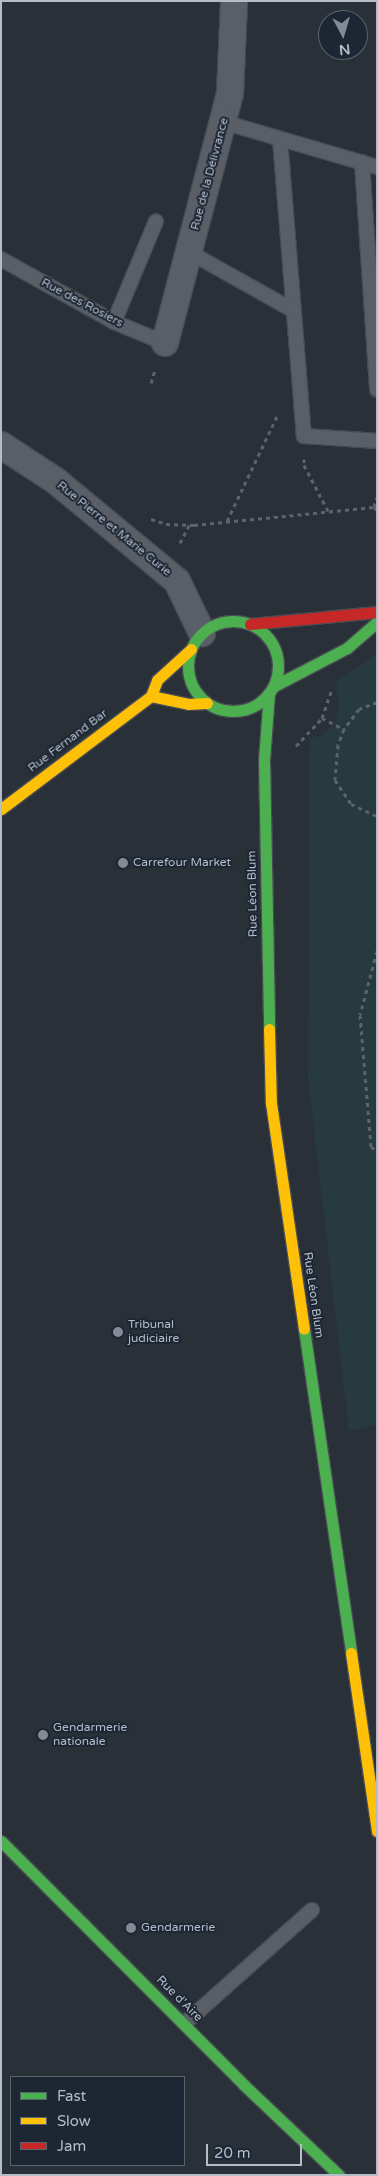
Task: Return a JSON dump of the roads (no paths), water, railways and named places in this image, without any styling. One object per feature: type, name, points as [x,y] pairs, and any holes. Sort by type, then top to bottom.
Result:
[{"type":"street","name":"Rue de la Délivrance","points":[[165,344],[230,94],[231,12],[234,1]]},
{"type":"street","name":"Rue Pierre et Marie Curie","points":[[1,445],[56,481],[177,580],[197,641]]},
{"type":"street","points":[[207,703],[190,679],[188,663],[197,641],[225,622],[250,624],[327,615],[377,612]]},
{"type":"street","points":[[151,696],[188,704],[207,703],[241,716],[271,689],[347,648],[377,622]]},
{"type":"street","points":[[250,624],[263,632],[278,657],[278,672],[271,689]]},
{"type":"street","name":"Rue Fernand Bar","points":[[1,809],[151,696],[157,680],[197,641]]},
{"type":"street","name":"Rue Léon Blum","points":[[271,689],[264,759],[271,1103],[377,1832]]},
{"type":"street","points":[[252,732],[264,759]]},
{"type":"street","name":"Rue d'Aire","points":[[1,1841],[185,2023],[244,2085],[339,2175]]},
{"type":"lane","points":[[223,122],[377,167]]},
{"type":"lane","points":[[280,138],[304,436],[377,441]]},
{"type":"lane","points":[[362,162],[377,390]]},
{"type":"lane","points":[[114,322],[156,222]]},
{"type":"lane","points":[[189,252],[294,312]]},
{"type":"lane","name":"Rue des Rosiers","points":[[1,259],[114,322],[165,344]]},
{"type":"lane","points":[[185,2023],[312,1910]]},
{"type":"place","name":"Carrefour Market","points":[[123,863]]},
{"type":"place","name":"Tribunal judiciaire","points":[[118,1332]]},
{"type":"place","name":"Gendarmerie nationale","points":[[43,1735]]},
{"type":"place","name":"Gendarmerie","points":[[131,1928]]}]
